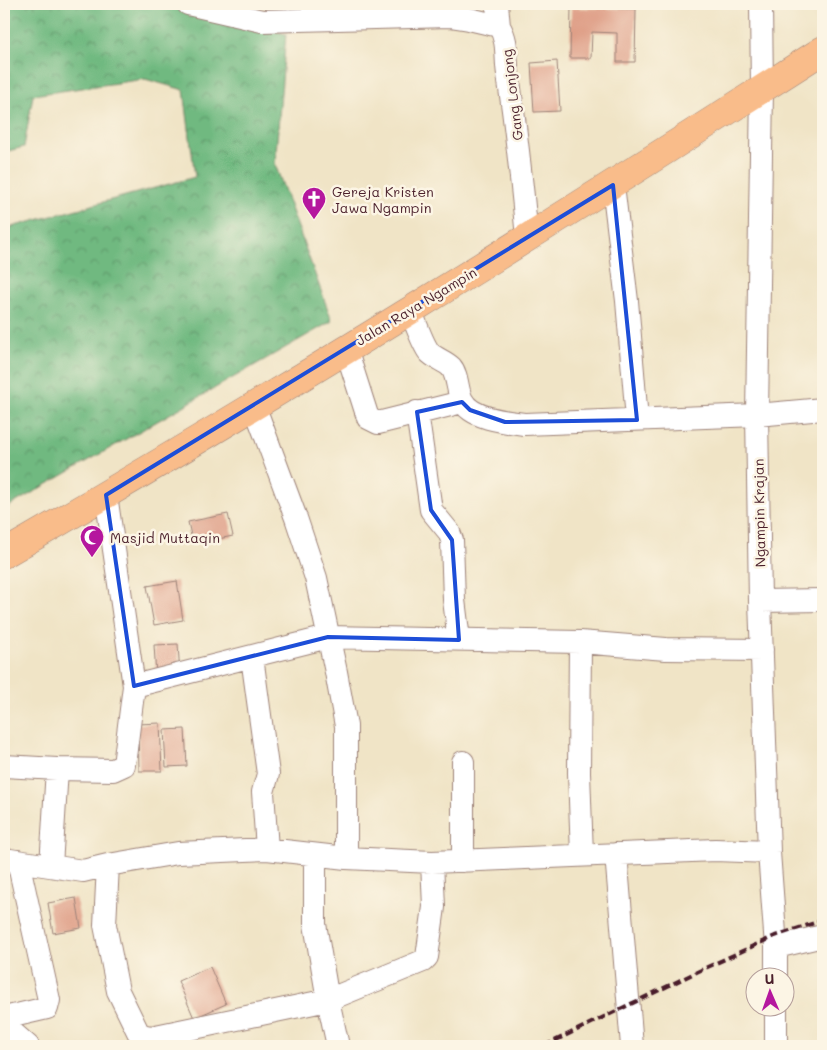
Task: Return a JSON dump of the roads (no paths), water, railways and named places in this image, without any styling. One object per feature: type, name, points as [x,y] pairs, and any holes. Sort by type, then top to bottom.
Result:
[{"type":"main road","name":"Jalan Raya Ngampin","points":[[4,554],[106,495],[527,238],[823,50]]},
{"type":"street","points":[[188,4],[262,21],[450,16],[499,26]]},
{"type":"street","name":"Gang Lonjong","points":[[497,4],[499,26],[506,43],[506,64],[516,130],[527,238]]},
{"type":"street","name":"Ngampin Krajan","points":[[761,4],[762,89],[757,415],[760,601],[769,852],[776,968]]},
{"type":"street","points":[[613,185],[627,301],[637,420]]},
{"type":"street","points":[[410,309],[429,353],[441,359],[452,368],[462,402],[470,410],[488,418],[525,424],[757,415],[823,408]]},
{"type":"street","points":[[346,349],[368,418],[378,423],[462,402]]},
{"type":"street","points":[[254,405],[316,578],[328,637],[346,726],[346,858]]},
{"type":"street","points":[[417,412],[431,510],[449,532],[452,540],[454,600],[459,640]]},
{"type":"street","points":[[4,766],[113,770],[124,765],[134,686],[106,495]]},
{"type":"street","points":[[760,601],[823,600]]},
{"type":"street","points":[[134,686],[328,637],[580,642],[666,649],[762,650]]},
{"type":"street","points":[[580,642],[579,774],[582,855]]},
{"type":"street","points":[[252,656],[268,774],[263,792],[267,849]]},
{"type":"street","points":[[463,762],[463,861]]},
{"type":"street","points":[[51,866],[57,769]]},
{"type":"street","points":[[4,1018],[47,1008],[49,1000],[11,860],[83,871],[178,853],[267,849],[346,858],[432,862],[715,850],[769,852]]},
{"type":"street","points":[[616,854],[632,1046]]},
{"type":"street","points":[[315,855],[315,924],[338,1046]]},
{"type":"street","points":[[108,865],[105,925],[118,991],[138,1032],[137,1041],[328,1000],[423,961],[427,957],[434,907],[432,862]]},
{"type":"street","points":[[775,942],[823,936]]},
{"type":"street","points":[[776,1018],[776,1046]]},
{"type":"street","points":[[4,1025],[28,1046]]},
{"type":"railway","points":[[544,1046],[775,936],[823,920]]},
{"type":"place","name":"Gereja Kristen Jawa Ngampin","points":[[314,220]]},
{"type":"place","name":"Masjid Muttaqin","points":[[92,558]]}]
